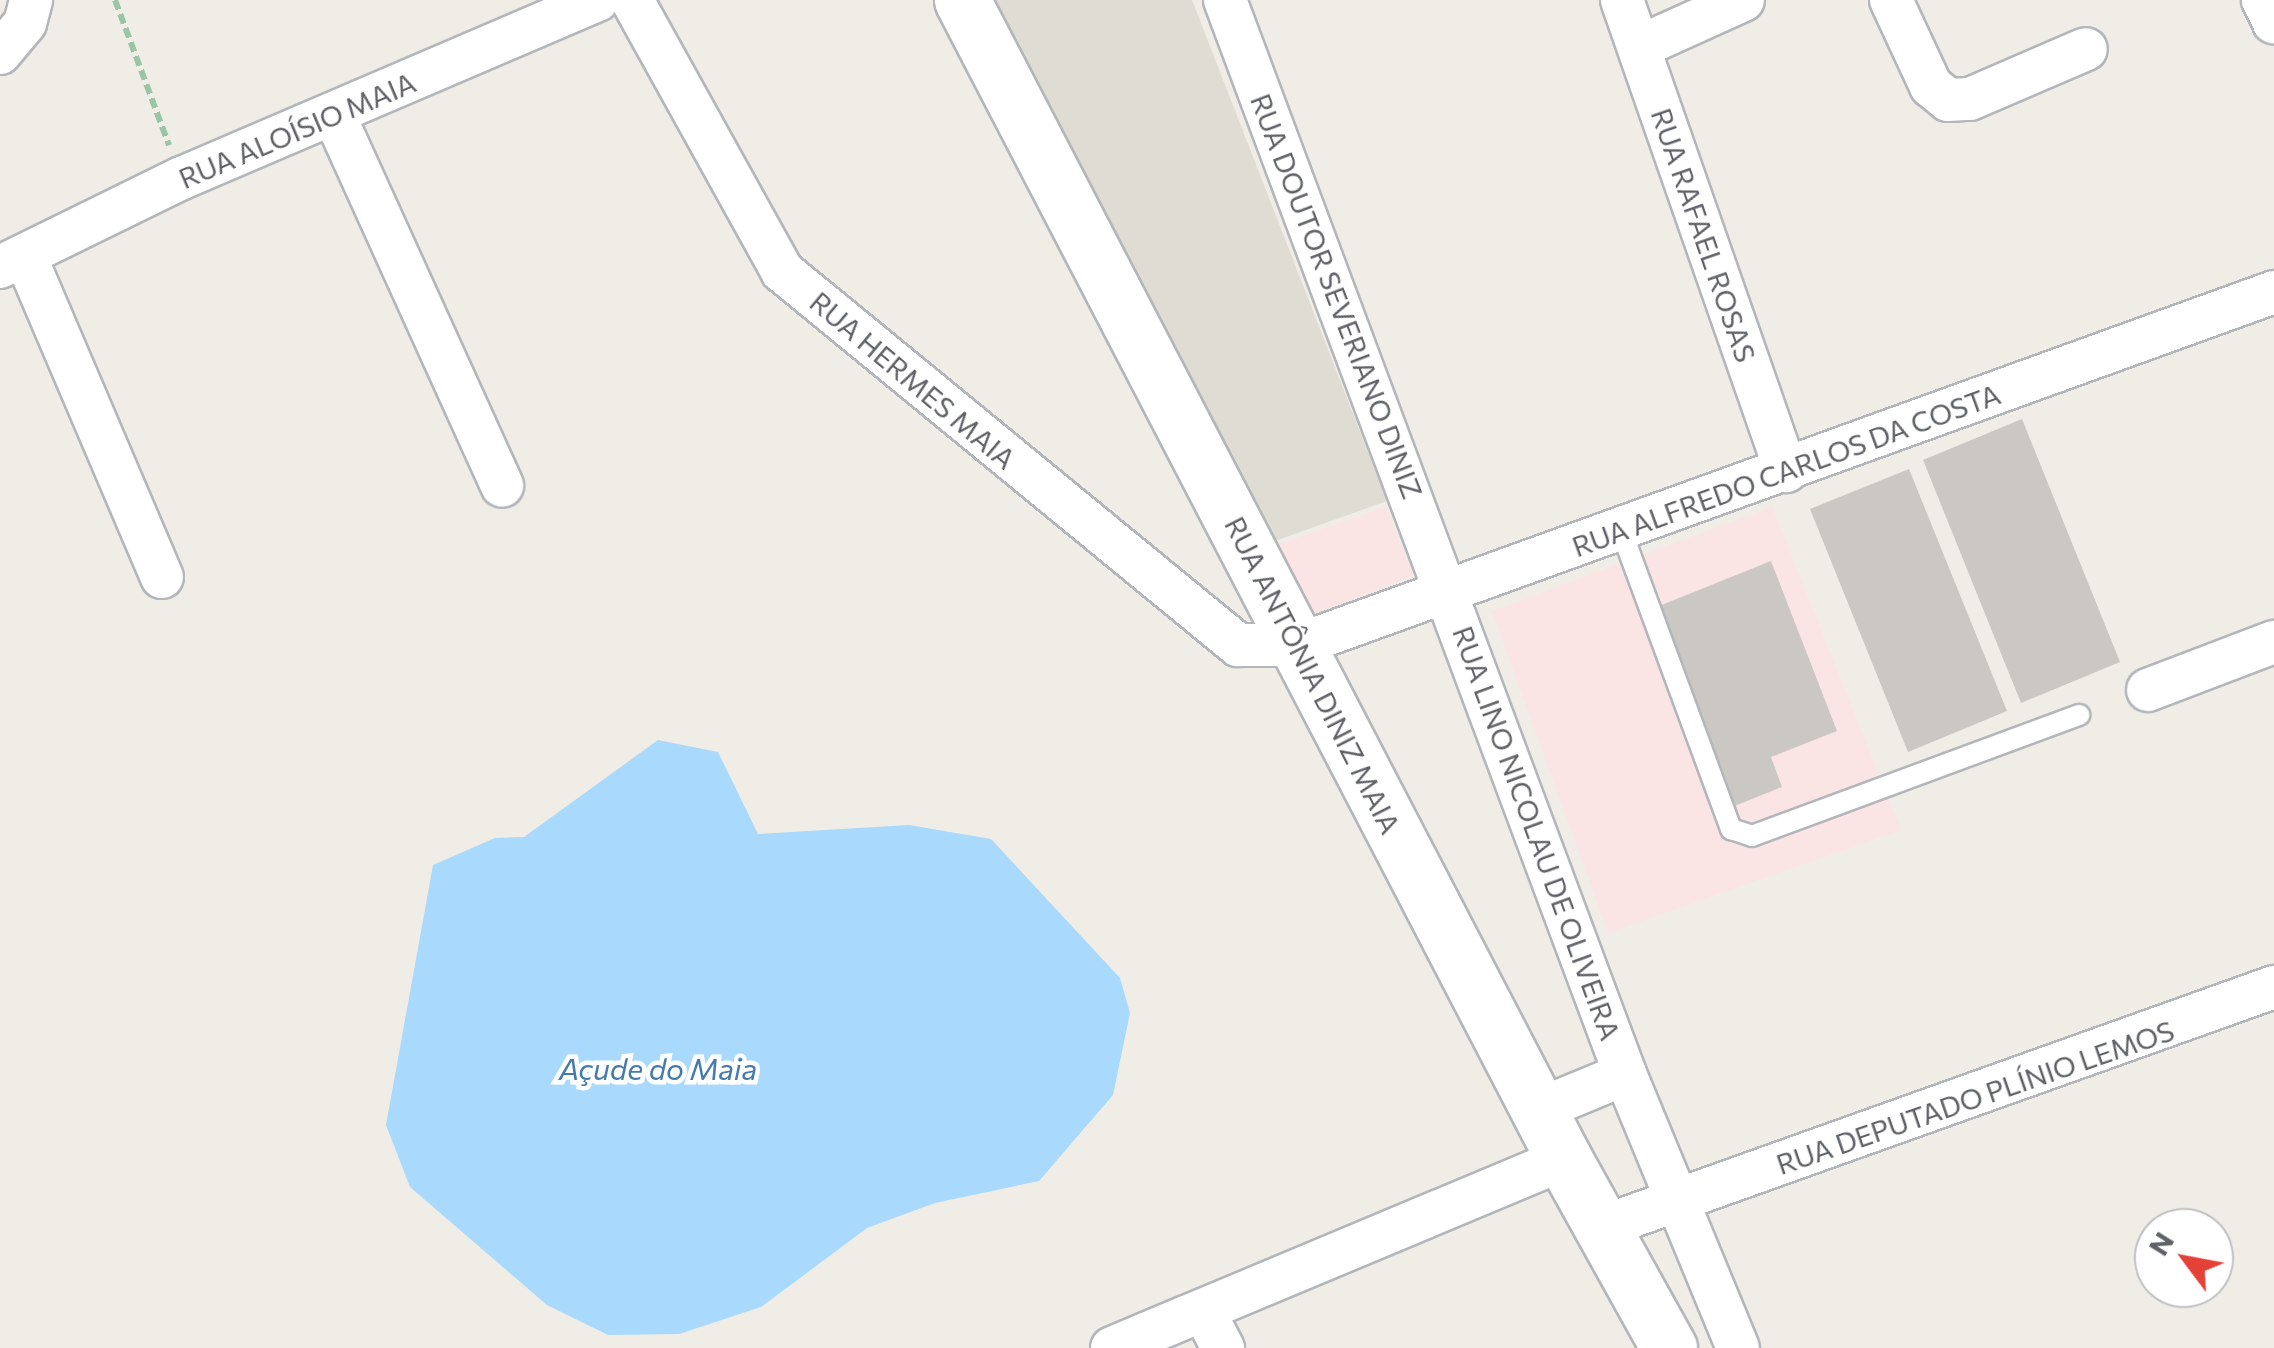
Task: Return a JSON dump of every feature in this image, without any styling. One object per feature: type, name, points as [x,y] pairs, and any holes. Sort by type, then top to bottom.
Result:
[{"type":"main road","name":"RUA ANTÔNIA DINIZ MAIA","points":[[962,0],[1538,1110],[1669,1348]]},
{"type":"street","points":[[0,53],[25,22],[31,0]]},
{"type":"street","name":"RUA ALOÍSIO MAIA","points":[[13,262],[182,178],[598,0]]},
{"type":"street","name":"RUA HERMES MAIA","points":[[632,0],[782,271],[1202,621],[1238,645],[1298,645]]},
{"type":"street","name":"RUA DOUTOR SEVERIANO DINIZ","points":[[1225,0],[1449,592]]},
{"type":"street","name":"RUA RAFAEL ROSAS","points":[[1622,0],[1786,471]]},
{"type":"street","points":[[1639,47],[1743,0]]},
{"type":"street","points":[[1891,0],[1930,86],[1948,100],[1970,99],[2086,49]]},
{"type":"street","points":[[2263,0],[2274,23]]},
{"type":"street","points":[[334,116],[502,486]]},
{"type":"street","points":[[13,262],[162,577]]},
{"type":"street","name":"RUA ALFREDO CARLOS DA COSTA","points":[[1298,645],[2274,292]]},
{"type":"street","name":"RUA LINO NICOLAU DE OLIVEIRA","points":[[1449,592],[1624,1074],[1674,1203],[1738,1348]]},
{"type":"street","points":[[2148,690],[2274,642]]},
{"type":"street","name":"RUA DEPUTADO PLÍNIO LEMOS","points":[[1602,1227],[2274,987]]},
{"type":"street","points":[[1538,1110],[1624,1074]]},
{"type":"street","points":[[1112,1348],[1214,1330],[1564,1159]]},
{"type":"lane","points":[[1620,530],[1732,829],[1752,836],[2079,714]]},
{"type":"path","points":[[114,0],[182,178]]},
{"type":"shaded area","points":[[965,0],[1192,0],[1387,501],[1264,545]]},
{"type":"shaded area","points":[[1385,507],[1414,575],[1299,621],[1261,550]]},
{"type":"shaded area","points":[[1772,507],[1901,830],[1608,933],[1492,611]]},
{"type":"water","name":"Açude do Maia","points":[[658,740],[718,752],[758,834],[909,825],[991,839],[1120,978],[1130,1013],[1113,1095],[1039,1181],[935,1203],[867,1228],[761,1307],[679,1334],[608,1335],[547,1305],[410,1187],[386,1125],[433,865],[495,838],[524,837]]},
{"type":"building","points":[[2022,419],[2120,662],[2021,703],[1923,460]]},
{"type":"building","points":[[1909,469],[2007,711],[1908,752],[1810,509]]},
{"type":"building","points":[[1771,561],[1837,731],[1771,757],[1782,787],[1732,807],[1654,608]]}]
